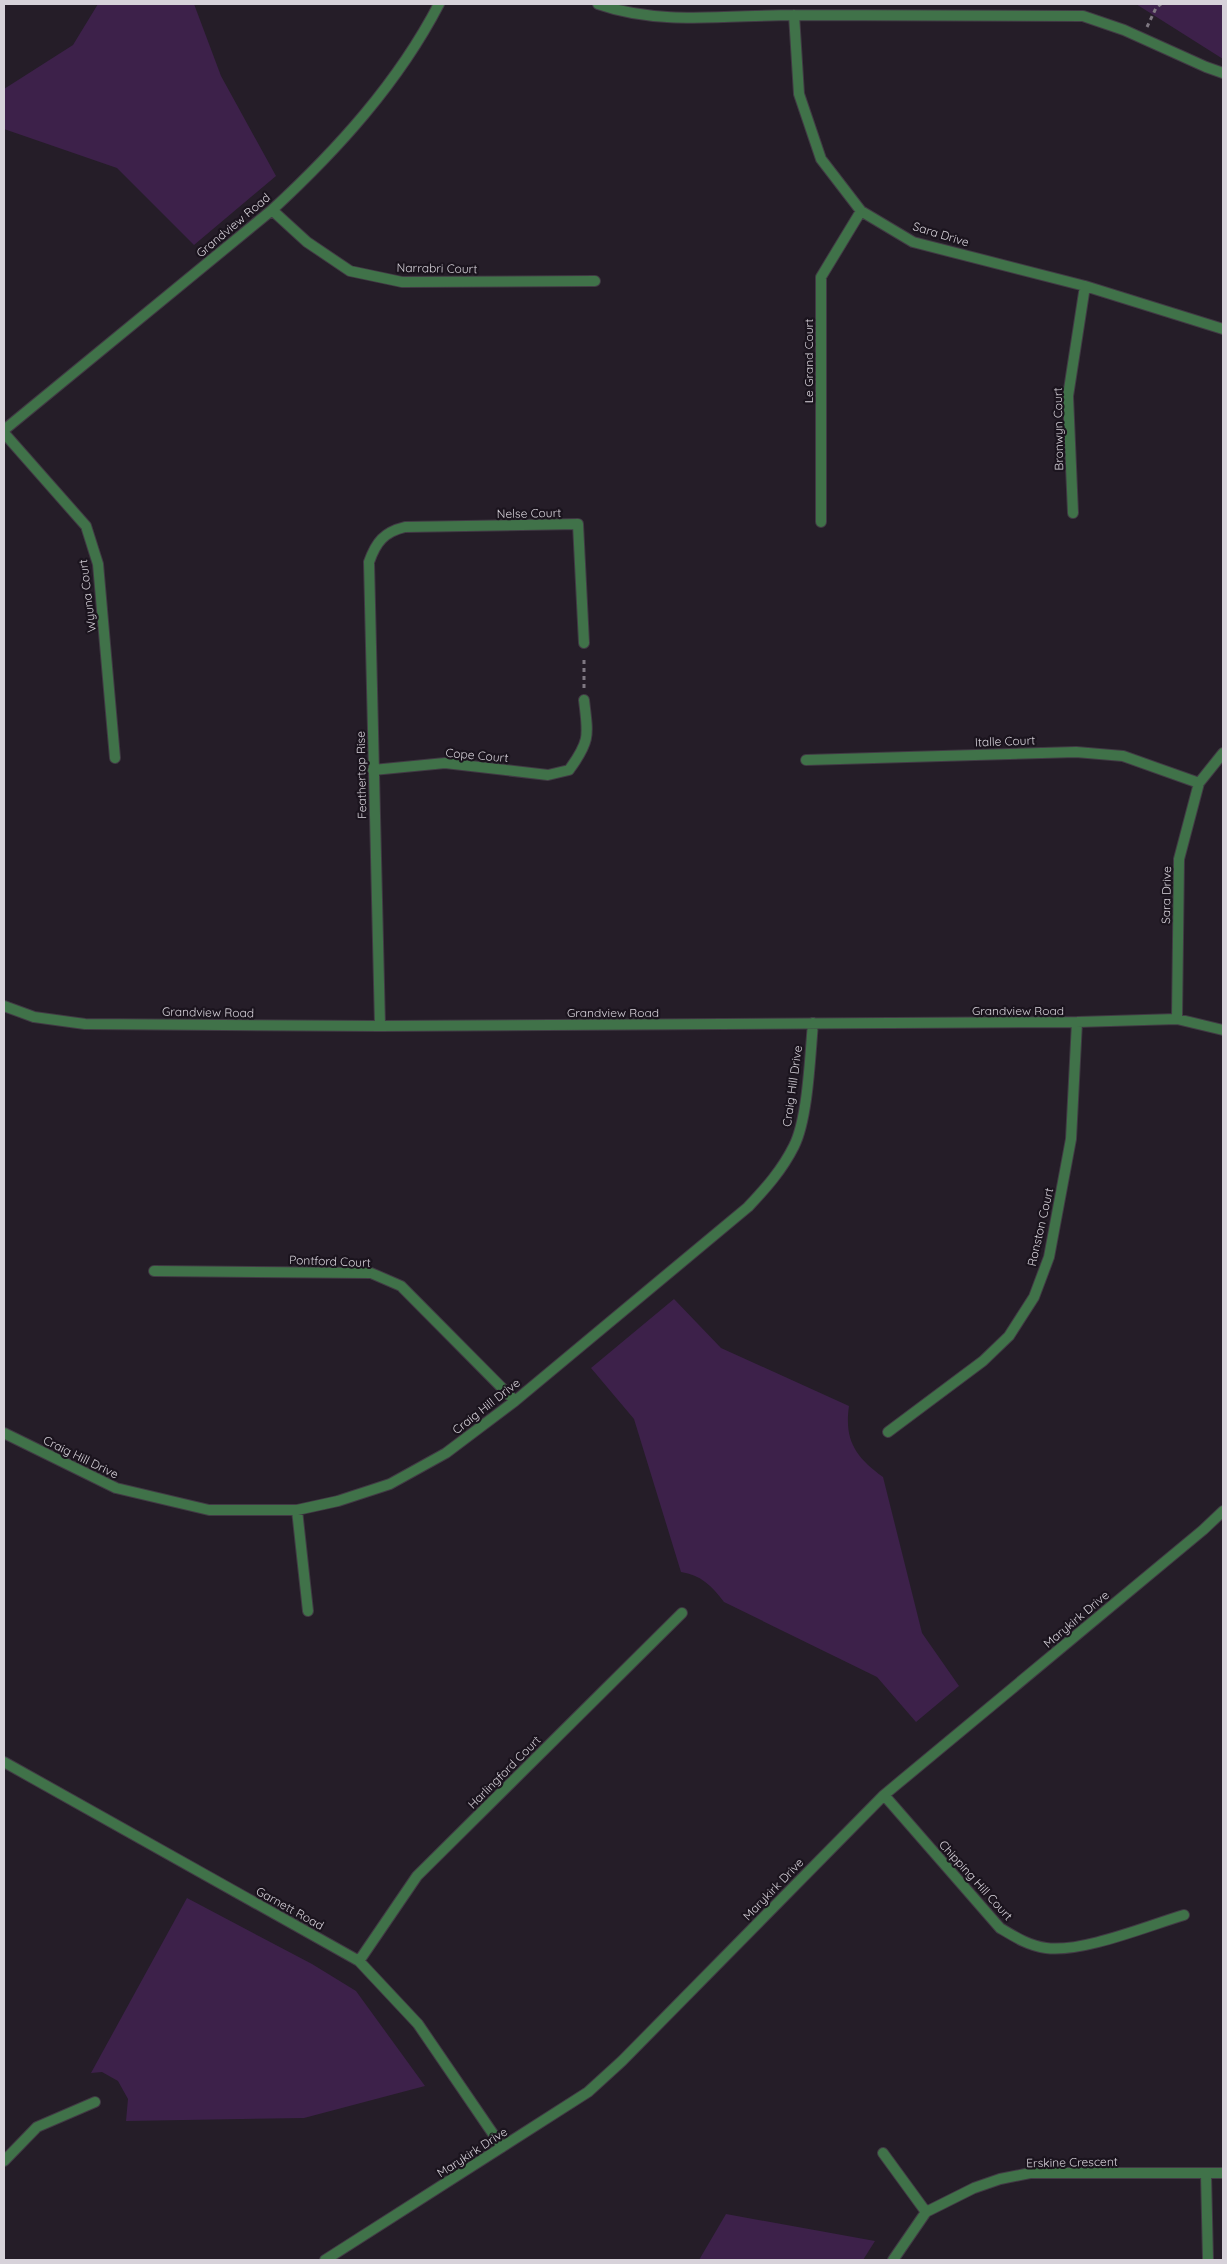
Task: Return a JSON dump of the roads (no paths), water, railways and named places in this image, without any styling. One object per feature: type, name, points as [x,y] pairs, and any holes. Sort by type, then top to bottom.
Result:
[{"type":"street","name":"Grandview Road","points":[[4,432],[272,210],[330,154],[386,88],[427,28],[440,4]]},
{"type":"street","points":[[598,4],[618,11],[672,17],[794,15],[1083,16],[1124,30],[1206,68],[1223,73]]},
{"type":"street","name":"Sara Drive","points":[[794,15],[799,94],[821,159],[861,211],[913,242],[1085,286],[1223,329]]},
{"type":"street","name":"Narrabri Court","points":[[272,210],[307,242],[350,271],[402,282],[595,281]]},
{"type":"street","name":"Le Grand Court","points":[[820,522],[821,277],[861,211]]},
{"type":"street","name":"Bronwyn Court","points":[[1073,513],[1068,396],[1085,286]]},
{"type":"street","name":"Wyuna Court","points":[[4,432],[86,526],[98,564],[116,758]]},
{"type":"street","name":"Nelse Court","points":[[391,530],[405,527],[578,524],[584,643]]},
{"type":"street","name":"Feathertop Rise","points":[[380,1026],[369,562],[373,549],[380,538],[391,530]]},
{"type":"street","name":"Cope Court","points":[[373,770],[445,763],[548,774],[569,770],[580,755],[588,736],[584,700]]},
{"type":"street","name":"Italle Court","points":[[806,760],[1076,752],[1123,756],[1199,783]]},
{"type":"street","name":"Sara Drive","points":[[1177,1019],[1179,859],[1199,783],[1223,753]]},
{"type":"street","name":"Grandview Road","points":[[4,1006],[34,1017],[85,1024],[380,1026],[1077,1022],[1177,1019],[1223,1030]]},
{"type":"street","name":"Ronston Court","points":[[888,1432],[983,1361],[1009,1336],[1034,1297],[1049,1257],[1071,1139],[1077,1022]]},
{"type":"street","name":"Craig Hill Drive","points":[[4,1433],[116,1488],[209,1510],[297,1510],[338,1501],[398,1480],[446,1453],[515,1401],[748,1207],[775,1178],[795,1144],[801,1119],[813,1023]]},
{"type":"street","name":"Pontford Court","points":[[154,1271],[371,1272],[401,1286],[515,1401]]},
{"type":"street","points":[[297,1510],[308,1611]]},
{"type":"street","name":"Marykirk Drive","points":[[325,2260],[588,2092],[622,2061],[884,1795],[1203,1530],[1223,1511]]},
{"type":"street","name":"Harlingford Court","points":[[359,1961],[418,1876],[682,1613]]},
{"type":"street","name":"Garnett Road","points":[[4,1762],[359,1961],[418,2024],[502,2147]]},
{"type":"street","name":"Chipping Hill Court","points":[[884,1795],[1000,1928],[1023,1942],[1046,1948],[1077,1947],[1184,1915]]},
{"type":"street","points":[[4,2161],[37,2128],[95,2102]]},
{"type":"street","points":[[883,2153],[926,2212]]},
{"type":"street","name":"Erskine Crescent","points":[[893,2260],[926,2212],[974,2188],[1000,2179],[1030,2173],[1223,2174]]},
{"type":"street","points":[[1206,2174],[1208,2260]]}]
